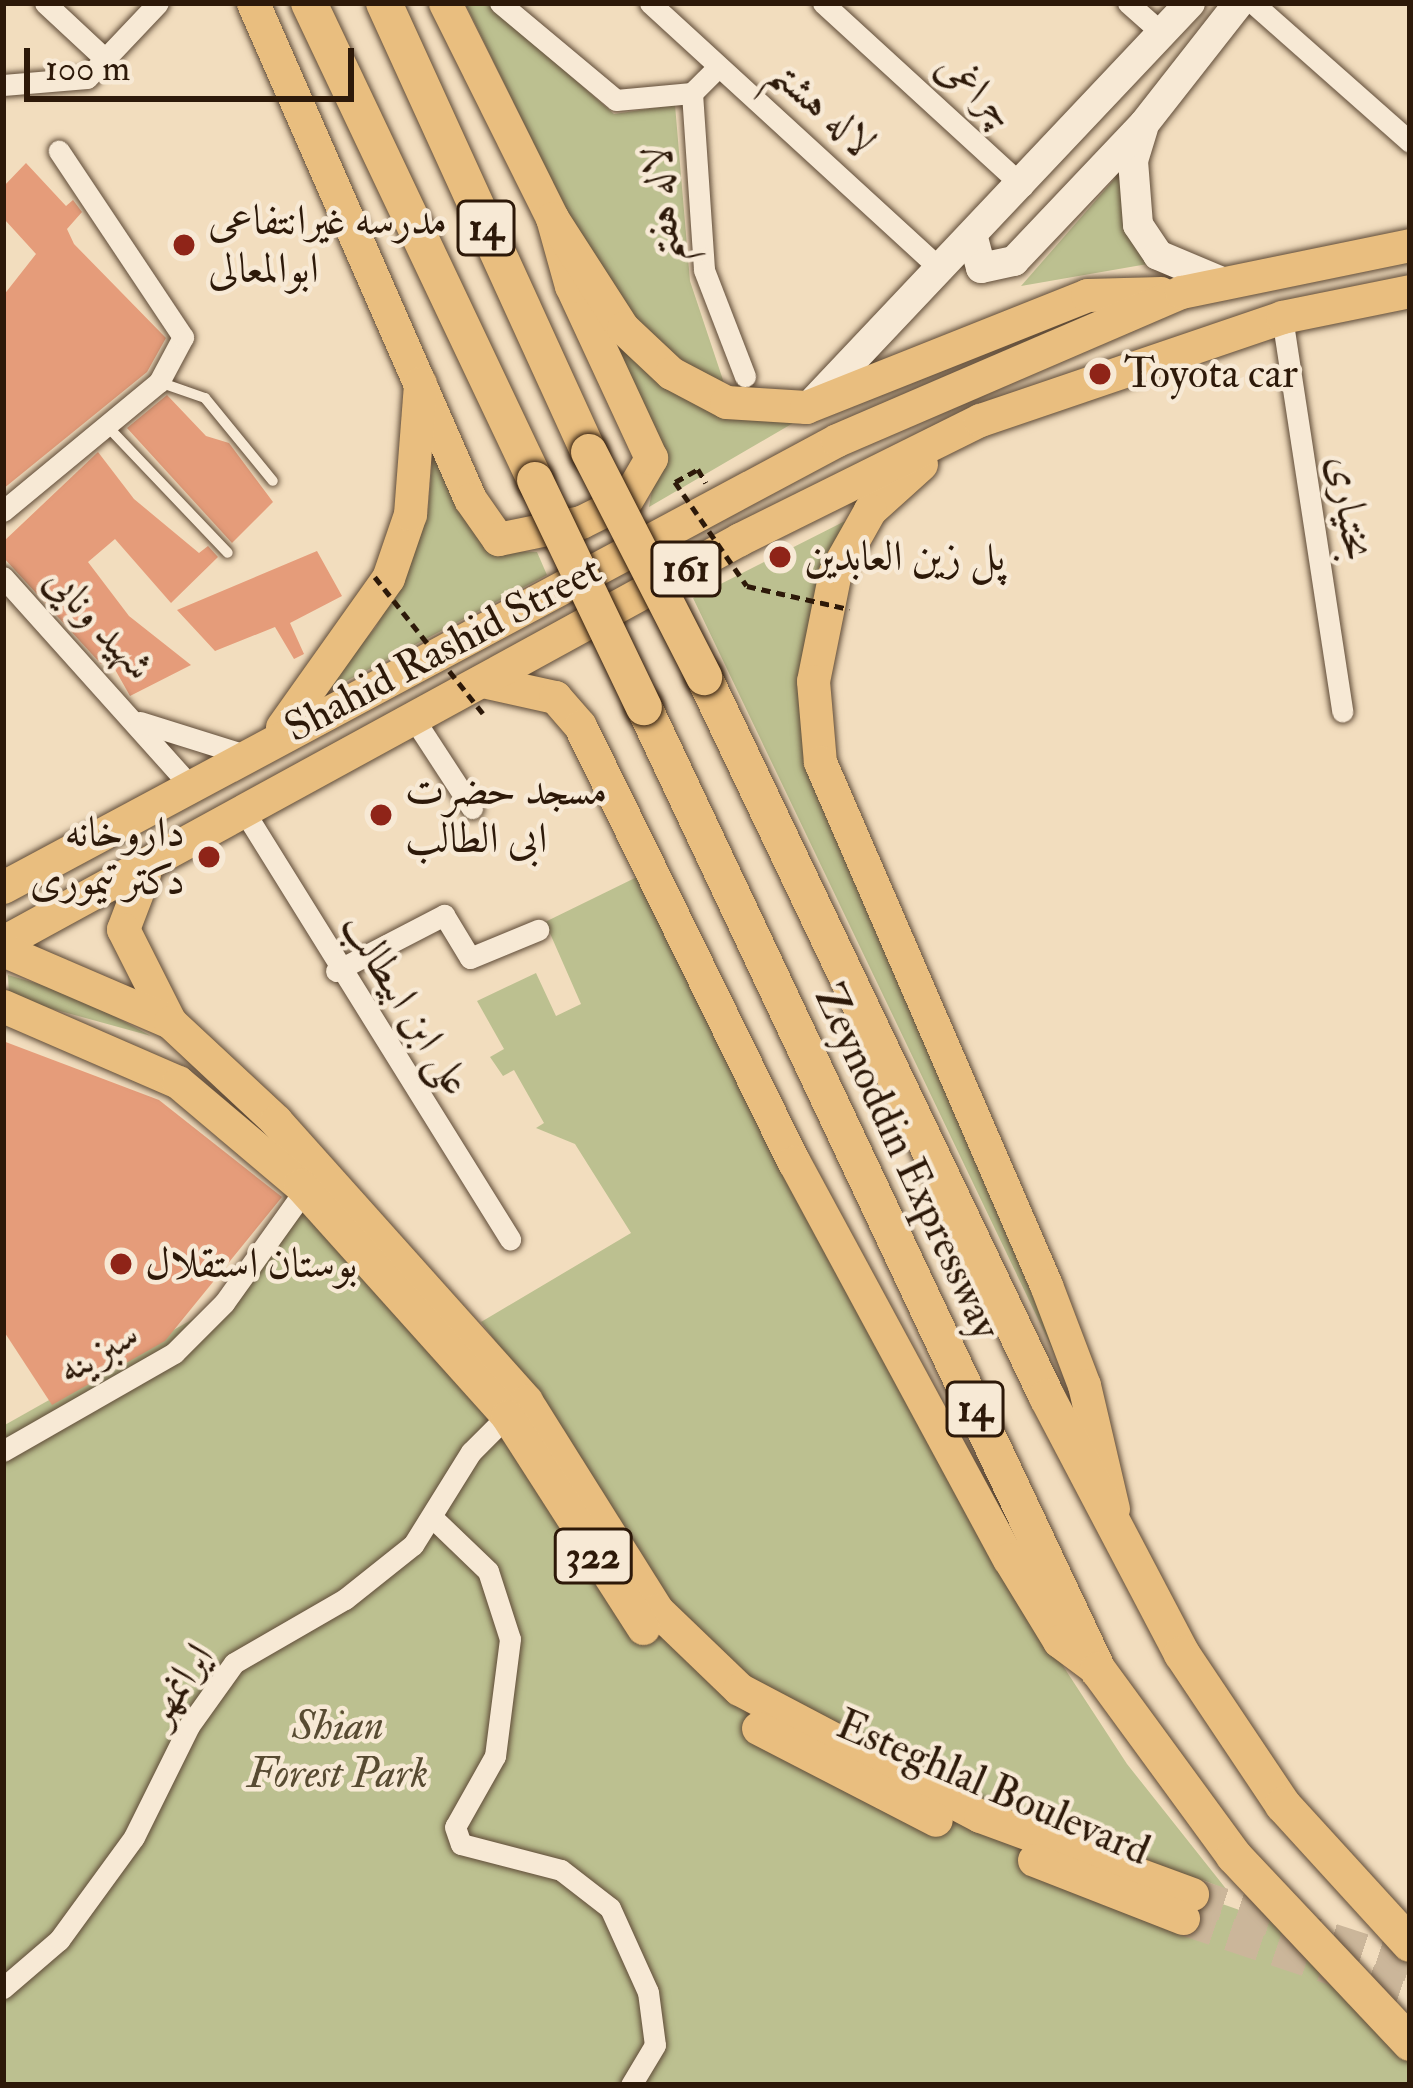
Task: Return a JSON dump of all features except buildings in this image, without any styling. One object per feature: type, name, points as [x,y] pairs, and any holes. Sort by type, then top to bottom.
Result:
[{"type":"highway","name":"Zeynoddin Expressway","points":[[309,3],[1098,1670],[1234,1856],[1410,2043]]},
{"type":"highway","name":"Zeynoddin Expressway","points":[[384,3],[589,452],[704,677],[1047,1396],[1114,1516],[1182,1654],[1283,1805],[1410,1944]]},
{"type":"main road","points":[[242,3],[268,40]]},
{"type":"main road","points":[[253,3],[419,383],[498,539],[581,522],[646,477],[647,437],[572,286],[552,218]]},
{"type":"main road","points":[[445,3],[552,218],[623,328],[671,374],[726,402],[806,407],[1087,295],[1181,292]]},
{"type":"main road","points":[[806,407],[1023,186],[1190,3]]},
{"type":"main road","points":[[973,238],[981,268],[1004,268],[1144,124],[1239,3]]},
{"type":"main road","points":[[1144,124],[1133,161],[1138,225],[1158,255],[1220,281]]},
{"type":"main road","name":"Shahid Rashid Street","points":[[3,887],[564,581],[837,440],[1181,292],[1410,245]]},
{"type":"main road","name":"Shahid Rashid Street","points":[[3,946],[145,872],[242,808],[412,716],[980,420],[1282,317],[1410,291]]},
{"type":"main road","points":[[275,736],[388,578],[410,514],[419,383]]},
{"type":"main road","points":[[980,420],[897,482],[842,557],[817,646],[818,740],[830,792],[942,1031],[1084,1385],[1114,1516]]},
{"type":"main road","points":[[555,697],[553,641],[564,581]]},
{"type":"main road","points":[[482,681],[555,697],[580,726],[794,1162],[1009,1559],[1059,1641],[1098,1670]]},
{"type":"main road","points":[[145,872],[123,929],[170,1022]]},
{"type":"main road","points":[[3,946],[170,1022]]},
{"type":"main road","name":"Esteghlal Boulevard","points":[[3,1006],[178,1082],[305,1190],[507,1416],[636,1619],[734,1712],[880,1796],[1188,1906],[980,1816],[739,1689],[657,1610],[526,1401],[412,1267],[170,1022]]},
{"type":"main road","points":[[3,1030],[112,1051]]},
{"type":"street","points":[[45,3],[105,58]]},
{"type":"street","points":[[3,86],[71,86],[158,3]]},
{"type":"street","points":[[500,3],[616,100],[692,93],[718,67]]},
{"type":"street","name":"لاله هشتم","points":[[650,3],[942,271]]},
{"type":"street","name":"چراغی","points":[[823,3],[1023,186]]},
{"type":"street","points":[[1128,3],[1162,34]]},
{"type":"street","points":[[1253,3],[1410,142]]},
{"type":"street","name":"لاله هفتم","points":[[692,93],[704,270],[745,376]]},
{"type":"street","points":[[3,511],[159,382],[183,337],[58,151]]},
{"type":"street","name":"بختیاری","points":[[1282,317],[1342,711]]},
{"type":"street","name":"شهید ونایی","points":[[3,577],[140,722],[188,783]]},
{"type":"street","points":[[412,716],[472,808]]},
{"type":"street","name":"شهید ونایی","points":[[140,722],[242,754]]},
{"type":"street","name":"علی ابن ابیطالب","points":[[242,808],[336,971],[510,1239]]},
{"type":"street","points":[[336,971],[444,914],[470,958],[538,930]]},
{"type":"street","name":"سبزینه","points":[[3,1451],[174,1353],[224,1303],[305,1190]]},
{"type":"street","name":"ایرانمهر","points":[[3,1988],[59,1940],[134,1838],[189,1726],[233,1664],[362,1588],[436,1521],[471,1452],[507,1416]]},
{"type":"street","points":[[436,1521],[488,1571],[510,1640],[495,1756],[455,1827],[461,1844],[561,1870],[610,1908],[648,1992],[656,2045],[631,2085]]},
{"type":"lane","points":[[159,382],[205,398],[272,481]]},
{"type":"lane","points":[[107,426],[228,553]]},
{"type":"path","points":[[698,469],[675,482],[747,586],[849,609]]},
{"type":"path","points":[[375,577],[486,717]]},
{"type":"green space","points":[[465,3],[487,3],[614,114],[675,105],[690,281],[727,392],[642,331],[576,230]]},
{"type":"green space","points":[[1125,167],[1159,262],[1021,286]]},
{"type":"green space","points":[[619,335],[800,419],[649,507],[661,440],[613,344]]},
{"type":"green space","points":[[435,428],[506,551],[537,552],[547,575],[318,696],[376,627],[413,557],[428,513]]},
{"type":"green space","points":[[859,514],[804,667],[855,872],[1073,1392],[693,598]]},
{"type":"green space","name":"Shian Forest Park","points":[[639,876],[1035,1623],[1127,1764],[1227,1890],[1203,1880],[1194,1894],[1305,1933],[1410,2036],[1410,2085],[3,2085],[3,1426],[193,1319],[237,1279],[315,1162],[676,1616],[559,1425],[481,1322],[631,1233],[575,1144],[536,1128],[544,1123],[514,1070],[503,1076],[490,1057],[504,1049],[477,1001],[536,973],[556,1016],[581,1004],[545,922]]},
{"type":"green space","points":[[8,975],[73,994],[151,1036],[9,997]]},
{"type":"tunnel","points":[[1192,1894],[1410,1965]]},
{"type":"tunnel","points":[[1183,1918],[1410,1994]]},
{"type":"place","name":"مدرسه غیرانتفاعی ابوالمعالی","points":[[184,245]]},
{"type":"place","name":"Toyota car","points":[[1100,374]]},
{"type":"place","name":"پل زین العابدین","points":[[780,557]]},
{"type":"place","name":"مسجد حضرت ابی الطالب","points":[[381,815]]},
{"type":"place","name":"داروخانه دکتر تیموری","points":[[209,857]]},
{"type":"place","name":"بوستان استقلال","points":[[121,1264]]}]
